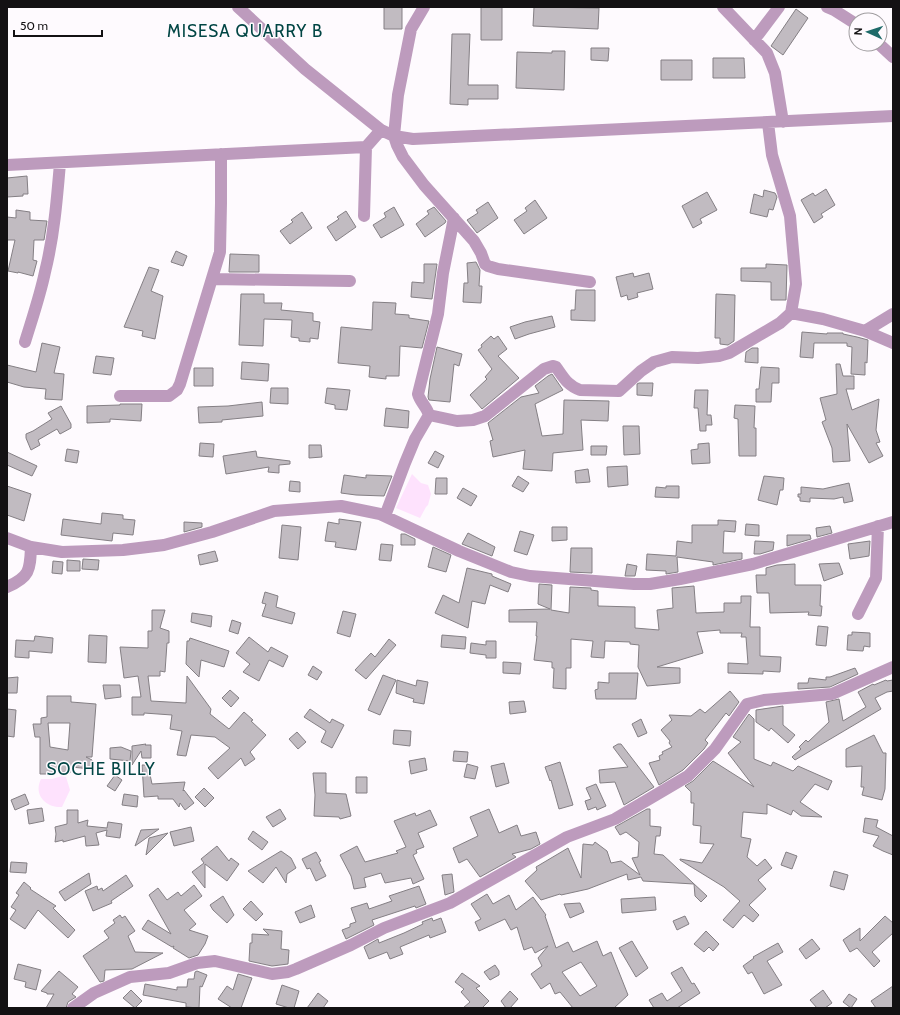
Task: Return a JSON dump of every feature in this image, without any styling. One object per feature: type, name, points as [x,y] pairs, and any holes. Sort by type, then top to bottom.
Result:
[{"type":"street","points":[[238,7],[305,69],[381,130],[394,136],[413,139],[431,139],[893,116]]},
{"type":"street","points":[[424,7],[411,29],[397,102],[394,136],[403,157],[424,185],[474,241],[485,264],[498,270],[590,282]]},
{"type":"street","points":[[723,7],[767,53],[775,73],[783,122]]},
{"type":"street","points":[[754,40],[779,7]]},
{"type":"street","points":[[827,7],[848,19]]},
{"type":"street","points":[[429,415],[457,422],[473,420],[485,416],[544,368],[553,366],[556,367],[569,386],[580,390],[619,391],[641,371],[654,362],[672,357],[698,358],[718,356],[729,353],[780,323],[791,313],[796,284],[790,216],[772,155],[768,123]]},
{"type":"street","points":[[364,216],[366,147],[381,130]]},
{"type":"street","points":[[7,165],[366,147]]},
{"type":"street","points":[[120,396],[169,396],[177,390],[180,384],[220,252],[222,203],[221,154]]},
{"type":"street","points":[[25,342],[46,270],[56,209],[60,163]]},
{"type":"street","points":[[385,516],[415,439],[429,415],[418,394],[438,314],[443,273],[454,218]]},
{"type":"street","points":[[212,279],[350,281]]},
{"type":"street","points":[[791,313],[823,319],[865,331],[893,343]]},
{"type":"street","points":[[865,331],[893,314]]},
{"type":"street","points":[[7,538],[31,547],[62,552],[123,550],[164,545],[212,532],[263,514],[299,509],[341,506],[380,514],[459,551],[515,573],[530,576],[650,584],[753,564],[893,522]]},
{"type":"street","points":[[858,614],[876,578],[878,526]]},
{"type":"street","points":[[7,587],[19,582],[27,573],[30,566],[31,547]]},
{"type":"street","points":[[73,1008],[94,993],[130,976],[169,973],[197,962],[215,961],[272,974],[288,972],[296,969],[351,946],[384,928],[450,902],[561,840],[615,819],[650,799],[688,776],[714,749],[747,704],[764,700],[832,694],[893,667]]},
{"type":"shaded area","points":[[412,474],[421,483],[428,485],[431,494],[428,505],[420,518],[396,508]]},
{"type":"shaded area","points":[[62,776],[66,777],[70,790],[62,807],[56,807],[46,803],[42,799],[39,785],[41,779],[52,779]]},
{"type":"building","points":[[384,7],[402,7],[402,29],[384,29]]},
{"type":"building","points":[[481,7],[502,7],[502,40],[481,40]]},
{"type":"building","points":[[534,7],[599,8],[598,29],[533,26]]},
{"type":"building","points":[[796,9],[808,18],[783,55],[771,46]]},
{"type":"building","points":[[452,34],[470,34],[468,85],[498,85],[498,99],[468,99],[468,105],[450,104]]},
{"type":"building","points":[[591,48],[609,48],[608,61],[591,60]]},
{"type":"building","points":[[552,51],[565,51],[564,90],[516,88],[517,52],[552,53]]},
{"type":"building","points":[[713,58],[744,58],[745,78],[713,78]]},
{"type":"building","points":[[661,60],[692,60],[692,80],[661,80]]},
{"type":"building","points":[[27,176],[28,194],[23,194],[23,196],[7,197],[7,178]]},
{"type":"building","points":[[826,189],[835,205],[821,214],[823,217],[814,223],[801,200],[813,193],[815,196]]},
{"type":"building","points":[[764,190],[775,193],[777,197],[773,210],[769,209],[767,217],[750,213],[754,194],[763,197]]},
{"type":"building","points":[[707,192],[717,210],[700,219],[702,223],[693,228],[682,206]]},
{"type":"building","points":[[535,200],[547,218],[524,234],[514,220],[527,211],[525,208]]},
{"type":"building","points":[[488,202],[498,218],[477,233],[467,220],[478,213],[476,210]]},
{"type":"building","points":[[394,207],[404,225],[381,238],[373,225],[386,217],[384,213]]},
{"type":"building","points":[[434,207],[446,221],[425,237],[416,224],[429,214],[427,211]]},
{"type":"building","points":[[16,210],[30,212],[30,220],[47,221],[44,240],[34,240],[33,260],[37,261],[33,276],[8,271],[15,240],[7,240],[7,217],[16,218]]},
{"type":"building","points":[[346,211],[356,227],[336,241],[327,227],[339,219],[337,217]]},
{"type":"building","points":[[302,212],[312,228],[290,244],[280,231],[293,222],[291,220]]},
{"type":"building","points":[[176,251],[187,256],[183,266],[171,262]]},
{"type":"building","points":[[230,254],[259,255],[259,272],[229,272]]},
{"type":"building","points":[[476,262],[480,270],[479,286],[482,286],[481,303],[463,302],[464,283],[468,283],[467,263]]},
{"type":"building","points":[[424,264],[437,264],[432,299],[411,297],[412,282],[424,283]]},
{"type":"building","points":[[766,264],[787,265],[786,300],[771,300],[771,282],[741,281],[741,268],[766,268]]},
{"type":"building","points":[[149,267],[159,270],[151,291],[163,296],[155,339],[142,336],[143,331],[124,327]]},
{"type":"building","points":[[633,273],[634,277],[649,273],[653,289],[637,293],[638,297],[628,300],[627,295],[621,297],[616,277]]},
{"type":"building","points":[[576,290],[595,290],[595,321],[571,320],[571,310],[575,310]]},
{"type":"building","points":[[241,294],[264,294],[264,303],[282,303],[281,310],[313,313],[313,321],[320,322],[318,339],[310,338],[310,342],[299,341],[299,338],[291,337],[292,320],[264,319],[263,346],[239,345]]},
{"type":"building","points":[[716,294],[735,295],[734,341],[728,345],[720,344],[720,338],[715,338]]},
{"type":"building","points":[[373,302],[396,303],[395,314],[409,315],[409,318],[429,321],[422,348],[400,346],[399,376],[386,376],[386,379],[369,377],[370,366],[338,363],[341,327],[372,330]]},
{"type":"building","points":[[552,316],[555,327],[515,339],[510,327]]},
{"type":"building","points":[[802,332],[827,334],[843,333],[868,340],[865,375],[851,374],[852,347],[847,346],[847,343],[814,343],[813,358],[800,357]]},
{"type":"building","points":[[491,336],[494,339],[498,336],[507,349],[498,356],[519,378],[482,409],[470,395],[487,379],[485,377],[492,369],[478,350],[482,347],[481,345]]},
{"type":"building","points":[[42,343],[60,347],[54,373],[64,374],[62,400],[45,399],[46,389],[24,387],[7,382],[7,365],[36,372]]},
{"type":"building","points":[[437,347],[462,354],[459,366],[454,364],[450,402],[429,400],[428,397],[430,379]]},
{"type":"building","points":[[752,348],[758,348],[758,363],[745,362],[746,352]]},
{"type":"building","points":[[96,356],[114,358],[111,375],[93,373]]},
{"type":"building","points":[[242,362],[269,364],[268,381],[241,379]]},
{"type":"building","points":[[836,364],[840,364],[843,376],[854,376],[854,389],[846,389],[852,410],[879,399],[876,430],[880,442],[876,443],[883,456],[869,463],[847,424],[850,461],[833,462],[832,448],[822,422],[826,420],[820,398],[837,394]]},
{"type":"building","points":[[761,367],[779,368],[779,383],[772,383],[771,402],[756,402],[756,389],[759,389]]},
{"type":"building","points":[[194,368],[213,368],[213,386],[194,386]]},
{"type":"building","points":[[552,374],[563,390],[535,404],[542,436],[563,434],[564,400],[609,401],[608,421],[581,420],[583,450],[553,453],[552,471],[523,469],[525,450],[493,457],[490,441],[493,440],[488,423],[521,397],[539,393],[535,386]]},
{"type":"building","points":[[653,383],[652,396],[637,395],[637,384]]},
{"type":"building","points":[[271,388],[288,388],[288,404],[270,403]]},
{"type":"building","points":[[327,388],[350,390],[347,410],[335,409],[335,405],[325,403]]},
{"type":"building","points":[[695,390],[708,390],[707,415],[711,415],[712,425],[706,425],[706,431],[700,431],[698,408],[694,408]]},
{"type":"building","points":[[262,402],[263,416],[222,420],[222,422],[199,423],[198,407],[228,406]]},
{"type":"building","points":[[142,404],[141,421],[110,419],[110,422],[87,423],[87,406]]},
{"type":"building","points":[[735,405],[755,406],[754,428],[756,428],[756,456],[739,456],[738,419],[734,418]]},
{"type":"building","points":[[61,406],[71,424],[71,428],[60,434],[57,429],[38,440],[40,445],[31,450],[26,434],[52,419],[48,413]]},
{"type":"building","points":[[386,408],[409,411],[408,428],[384,426]]},
{"type":"building","points":[[623,426],[639,426],[640,454],[624,455]]},
{"type":"building","points":[[200,443],[214,444],[213,457],[199,456]]},
{"type":"building","points":[[709,443],[710,463],[692,464],[691,450],[698,449],[698,444]]},
{"type":"building","points":[[309,445],[321,445],[322,457],[309,458]]},
{"type":"building","points":[[591,446],[607,446],[606,455],[591,455]]},
{"type":"building","points":[[67,449],[79,451],[77,463],[65,461]]},
{"type":"building","points":[[256,451],[257,457],[290,461],[290,464],[279,465],[279,473],[268,472],[269,467],[226,474],[223,456]]},
{"type":"building","points":[[435,451],[444,456],[438,468],[428,463]]},
{"type":"building","points":[[7,452],[37,466],[32,476],[7,465]]},
{"type":"building","points":[[627,466],[628,485],[608,487],[607,467]]},
{"type":"building","points":[[588,469],[590,482],[576,483],[575,471]]},
{"type":"building","points":[[344,475],[366,478],[366,475],[392,476],[384,496],[341,493]]},
{"type":"building","points":[[518,476],[529,483],[523,492],[512,486]]},
{"type":"building","points":[[764,476],[784,478],[783,490],[780,490],[777,505],[758,500]]},
{"type":"building","points":[[436,478],[447,478],[447,494],[435,494]]},
{"type":"building","points":[[290,481],[300,482],[300,492],[289,491]]},
{"type":"building","points":[[849,483],[853,501],[844,503],[843,497],[834,499],[810,498],[810,502],[800,501],[800,497],[798,497],[798,494],[801,494],[801,487],[823,489]]},
{"type":"building","points":[[7,486],[31,494],[24,521],[7,515]]},
{"type":"building","points":[[666,486],[679,486],[679,498],[655,497],[656,487],[666,488]]},
{"type":"building","points":[[463,488],[477,496],[471,506],[457,498]]},
{"type":"building","points":[[102,513],[123,515],[123,519],[135,520],[133,535],[113,533],[112,541],[61,535],[63,519],[101,524]]},
{"type":"building","points":[[339,519],[361,522],[356,550],[335,547],[336,542],[325,541],[328,522],[339,524]]},
{"type":"building","points":[[718,520],[736,521],[735,532],[724,531],[723,553],[742,553],[742,559],[713,565],[713,562],[677,557],[678,572],[666,574],[666,571],[646,570],[647,554],[676,556],[677,541],[692,543],[692,525],[718,525]]},
{"type":"building","points":[[184,522],[202,523],[202,527],[184,532]]},
{"type":"building","points":[[746,524],[759,525],[759,536],[745,535]]},
{"type":"building","points":[[282,525],[301,527],[298,560],[279,558]]},
{"type":"building","points":[[830,526],[832,533],[817,537],[816,528]]},
{"type":"building","points":[[552,527],[567,527],[567,540],[552,541]]},
{"type":"building","points":[[520,531],[534,535],[527,555],[514,551]]},
{"type":"building","points":[[468,533],[495,547],[492,556],[462,544]]},
{"type":"building","points":[[401,534],[405,534],[415,539],[415,545],[401,545]]},
{"type":"building","points":[[787,535],[810,535],[811,539],[787,546]]},
{"type":"building","points":[[755,541],[774,542],[773,550],[760,554],[754,554]]},
{"type":"building","points":[[870,541],[869,556],[850,559],[848,544]]},
{"type":"building","points":[[381,544],[393,545],[391,561],[379,560]]},
{"type":"building","points":[[433,547],[451,555],[446,572],[428,567]]},
{"type":"building","points":[[571,548],[592,548],[592,573],[570,572]]},
{"type":"building","points":[[215,551],[218,561],[200,565],[198,555]]},
{"type":"building","points":[[83,559],[99,560],[98,570],[82,569]]},
{"type":"building","points":[[67,560],[80,561],[80,571],[67,571]]},
{"type":"building","points":[[53,561],[63,562],[62,574],[52,573]]},
{"type":"building","points":[[839,563],[843,574],[824,581],[819,564]]},
{"type":"building","points":[[627,564],[637,566],[635,576],[625,576]]},
{"type":"building","points":[[795,564],[795,585],[821,585],[821,616],[808,615],[809,612],[770,613],[769,593],[757,593],[756,575],[766,575],[766,568],[777,565]]},
{"type":"building","points":[[467,568],[492,574],[492,576],[511,584],[508,592],[490,585],[485,604],[472,601],[468,628],[435,613],[443,595],[459,603]]},
{"type":"building","points":[[539,584],[552,585],[551,610],[569,613],[570,587],[591,588],[591,590],[598,591],[598,606],[635,607],[635,628],[659,630],[657,610],[673,608],[672,588],[694,586],[696,613],[724,612],[724,603],[741,603],[741,596],[751,596],[750,627],[760,627],[760,656],[781,657],[780,672],[763,671],[763,674],[728,673],[728,663],[748,664],[746,637],[741,637],[742,633],[720,633],[720,630],[697,632],[703,653],[657,667],[680,668],[680,683],[647,686],[638,667],[639,645],[630,644],[630,642],[605,641],[604,658],[591,657],[593,641],[571,639],[571,668],[566,668],[566,689],[553,688],[554,668],[552,668],[552,662],[534,660],[537,622],[509,622],[509,610],[550,609],[538,604]]},
{"type":"building","points":[[265,592],[278,596],[276,607],[295,613],[292,624],[262,616],[266,604],[262,603]]},
{"type":"building","points":[[152,610],[165,610],[160,628],[169,631],[169,643],[167,643],[165,672],[160,671],[160,676],[148,676],[151,701],[186,703],[187,676],[211,709],[210,714],[229,729],[244,712],[266,735],[250,752],[255,759],[245,766],[241,758],[218,779],[208,768],[230,748],[215,737],[191,735],[186,756],[177,755],[182,731],[170,729],[172,715],[144,713],[144,715],[132,715],[132,697],[141,697],[138,676],[124,678],[120,647],[148,648],[148,631],[152,631]]},
{"type":"building","points":[[343,611],[356,614],[350,637],[337,633]]},
{"type":"building","points":[[192,613],[212,616],[211,627],[191,622]]},
{"type":"building","points":[[232,620],[241,623],[238,634],[229,631]]},
{"type":"building","points":[[818,626],[828,627],[826,646],[816,645]]},
{"type":"building","points":[[852,632],[870,633],[870,647],[864,646],[863,651],[847,650],[848,635],[852,635]]},
{"type":"building","points":[[89,635],[107,636],[106,663],[88,662]]},
{"type":"building","points":[[442,635],[466,637],[465,649],[441,647]]},
{"type":"building","points":[[35,636],[53,638],[52,653],[29,651],[29,658],[15,657],[16,640],[34,641]]},
{"type":"building","points":[[249,637],[268,652],[271,647],[288,656],[283,667],[269,660],[259,681],[243,672],[250,664],[236,653]]},
{"type":"building","points":[[190,638],[229,651],[224,667],[201,660],[199,677],[186,664],[187,641],[189,641]]},
{"type":"building","points":[[389,639],[396,645],[366,679],[355,670],[371,653],[375,657]]},
{"type":"building","points":[[486,641],[496,641],[496,658],[486,658],[486,655],[470,653],[471,643],[486,645]]},
{"type":"building","points":[[503,662],[521,663],[520,674],[503,673]]},
{"type":"building","points":[[313,666],[322,672],[317,680],[308,675]]},
{"type":"building","points":[[855,668],[858,674],[830,687],[798,689],[798,683],[808,683],[809,678],[826,680],[826,677]]},
{"type":"building","points":[[609,673],[638,673],[636,699],[596,699],[595,690],[598,689],[598,682],[609,683]]},
{"type":"building","points":[[383,675],[396,680],[380,715],[368,710]]},
{"type":"building","points":[[18,677],[17,693],[7,693],[7,678]]},
{"type":"building","points":[[397,680],[416,686],[417,680],[428,682],[424,704],[413,702],[414,699],[396,693]]},
{"type":"building","points":[[886,680],[893,680],[893,691],[887,692],[875,698],[881,709],[795,760],[792,757],[801,749],[799,747],[806,740],[808,742],[829,722],[826,702],[839,699],[843,721],[866,707],[858,692],[873,684],[874,685]]},
{"type":"building","points":[[103,685],[120,685],[121,697],[105,699]]},
{"type":"building","points":[[230,690],[239,698],[231,707],[222,698]]},
{"type":"building","points":[[730,691],[739,702],[729,716],[726,713],[705,740],[708,743],[704,749],[683,770],[659,785],[649,763],[660,760],[659,756],[663,754],[662,752],[672,747],[669,743],[670,741],[661,730],[672,720],[669,715],[691,716],[700,709],[705,713]]},
{"type":"building","points":[[47,696],[71,696],[71,702],[96,704],[92,757],[86,757],[92,760],[91,769],[71,767],[70,773],[54,770],[54,774],[40,774],[40,737],[35,737],[33,724],[41,724],[41,718],[47,717]],"holes":[[[48,723],[70,723],[68,750],[50,747]]]},
{"type":"building","points":[[524,701],[526,712],[510,714],[509,702]]},
{"type":"building","points":[[783,706],[783,725],[795,735],[788,743],[771,728],[769,731],[756,722],[756,710]]},
{"type":"building","points":[[7,709],[16,710],[14,737],[7,736]]},
{"type":"building","points":[[310,709],[330,723],[332,719],[344,725],[332,748],[321,742],[326,731],[304,717]]},
{"type":"building","points":[[749,714],[754,719],[754,759],[771,766],[773,762],[793,771],[798,766],[832,781],[828,790],[815,784],[800,802],[822,817],[801,816],[793,810],[791,815],[767,804],[767,814],[743,812],[741,837],[751,839],[747,857],[757,866],[765,859],[772,868],[758,880],[766,889],[749,905],[759,915],[753,922],[744,915],[733,928],[723,920],[740,901],[724,887],[680,860],[702,863],[714,844],[700,843],[701,826],[693,825],[694,803],[691,803],[691,792],[685,786],[693,781],[713,761],[754,787],[728,753],[741,742],[733,737]]},
{"type":"building","points":[[641,719],[647,733],[638,737],[632,724]]},
{"type":"building","points":[[394,730],[411,731],[410,746],[393,744]]},
{"type":"building","points":[[297,732],[306,742],[298,749],[289,739]]},
{"type":"building","points":[[874,735],[883,753],[886,753],[885,789],[882,800],[862,795],[864,787],[861,787],[862,766],[846,767],[846,749]]},
{"type":"building","points":[[146,744],[145,745],[151,745],[151,758],[142,758],[141,751],[132,765],[132,746]]},
{"type":"building","points":[[621,744],[654,787],[624,805],[615,782],[600,783],[599,770],[628,767],[613,747]]},
{"type":"building","points":[[121,747],[131,751],[130,761],[110,759],[110,748]]},
{"type":"building","points":[[454,751],[468,752],[467,762],[453,761]]},
{"type":"building","points":[[425,758],[427,770],[411,774],[409,761]]},
{"type":"building","points":[[560,762],[573,805],[559,809],[551,780],[550,781],[545,767]]},
{"type":"building","points":[[504,763],[509,783],[496,787],[491,766]]},
{"type":"building","points":[[467,764],[478,767],[475,779],[464,777]]},
{"type":"building","points":[[142,765],[148,765],[152,784],[185,782],[183,791],[184,790],[194,803],[185,810],[180,803],[179,807],[173,799],[158,799],[158,796],[144,797]]},
{"type":"building","points":[[313,773],[326,773],[326,793],[346,794],[351,816],[340,819],[339,817],[314,816],[315,795]]},
{"type":"building","points":[[115,775],[122,780],[115,791],[107,786]]},
{"type":"building","points":[[356,777],[367,777],[367,793],[356,793]]},
{"type":"building","points":[[596,784],[606,806],[597,810],[596,807],[588,810],[585,801],[591,799],[586,788]]},
{"type":"building","points":[[204,788],[214,798],[205,807],[195,797]]},
{"type":"building","points":[[25,794],[29,804],[15,810],[11,800]]},
{"type":"building","points":[[124,794],[138,796],[137,807],[122,805]]},
{"type":"building","points":[[42,808],[44,821],[29,824],[27,810]]},
{"type":"building","points":[[280,809],[286,819],[273,827],[266,817]]},
{"type":"building","points":[[489,809],[499,833],[517,825],[521,836],[536,832],[540,844],[531,849],[512,854],[516,857],[480,877],[467,859],[459,863],[453,848],[478,836],[470,817]]},
{"type":"building","points":[[647,809],[650,809],[650,826],[661,827],[660,836],[656,836],[654,854],[663,855],[707,896],[701,902],[695,896],[694,884],[643,881],[641,877],[628,880],[627,874],[588,889],[560,894],[541,900],[525,881],[537,870],[536,867],[568,848],[581,878],[583,844],[593,845],[595,842],[607,851],[611,863],[621,861],[640,875],[632,858],[638,857],[639,842],[626,832],[620,835],[615,827]]},
{"type":"building","points":[[67,810],[78,810],[78,823],[88,820],[87,826],[107,828],[108,822],[122,824],[120,838],[106,836],[107,830],[96,833],[99,845],[86,846],[85,836],[63,842],[63,840],[55,842],[55,827],[67,824]]},
{"type":"building","points":[[430,810],[437,825],[418,833],[424,847],[416,850],[417,853],[413,855],[424,879],[413,884],[411,878],[385,883],[381,873],[364,878],[366,887],[354,889],[351,876],[340,855],[357,846],[365,862],[398,853],[396,851],[406,847],[394,821],[415,813],[416,816]]},
{"type":"building","points":[[865,818],[878,820],[876,827],[893,836],[893,855],[873,846],[879,836],[863,832]]},
{"type":"building","points":[[191,827],[194,841],[174,846],[170,832]]},
{"type":"building","points":[[159,829],[135,846],[141,830]]},
{"type":"building","points":[[253,831],[268,842],[262,850],[248,839]]},
{"type":"building","points":[[168,833],[146,855],[149,838]]},
{"type":"building","points":[[217,846],[229,861],[231,858],[239,864],[227,881],[205,864],[205,888],[192,872],[204,863],[201,859]]},
{"type":"building","points":[[281,851],[291,858],[296,868],[287,874],[286,883],[276,867],[263,883],[248,871]]},
{"type":"building","points":[[316,852],[326,876],[316,881],[310,868],[307,869],[302,859]]},
{"type":"building","points":[[786,852],[797,856],[792,869],[781,865]]},
{"type":"building","points":[[11,862],[27,863],[26,873],[10,872]]},
{"type":"building","points":[[834,871],[848,875],[844,890],[830,886]]},
{"type":"building","points":[[89,873],[91,884],[65,901],[59,892]]},
{"type":"building","points":[[452,874],[454,892],[445,895],[442,875]]},
{"type":"building","points":[[126,875],[133,886],[111,901],[112,903],[93,911],[85,891],[97,886],[98,890],[102,888],[103,891]]},
{"type":"building","points":[[24,882],[31,888],[30,889],[56,906],[53,908],[75,930],[68,938],[38,910],[25,929],[10,919],[16,910],[11,907],[19,895],[16,893]]},
{"type":"building","points":[[194,885],[202,896],[184,910],[196,924],[189,930],[208,936],[198,955],[189,958],[173,948],[174,946],[172,947],[142,929],[148,920],[171,934],[149,895],[158,888],[167,900],[178,892],[181,896]]},
{"type":"building","points":[[419,886],[426,904],[416,908],[415,906],[372,920],[374,925],[346,939],[342,930],[350,927],[350,924],[356,922],[351,908],[367,903],[369,909],[392,901],[389,896]]},
{"type":"building","points":[[487,894],[493,904],[509,895],[516,910],[533,897],[546,915],[545,916],[556,948],[568,942],[573,952],[597,941],[603,956],[611,952],[628,995],[614,1008],[573,1008],[560,992],[555,994],[550,983],[541,989],[531,974],[542,966],[538,958],[548,946],[535,953],[532,947],[524,950],[517,927],[511,930],[505,919],[479,931],[475,922],[481,919],[471,904]],"holes":[[[581,962],[597,986],[580,996],[562,972]]]},
{"type":"building","points":[[223,896],[234,915],[227,923],[213,910],[210,905]]},
{"type":"building","points":[[655,897],[656,910],[622,913],[621,899]]},
{"type":"building","points":[[251,901],[263,914],[256,921],[243,909]]},
{"type":"building","points":[[580,903],[584,912],[570,918],[564,904]]},
{"type":"building","points":[[311,905],[315,917],[300,923],[295,912]]},
{"type":"building","points":[[120,915],[122,918],[125,916],[135,931],[128,936],[135,952],[163,953],[132,969],[105,970],[104,981],[100,982],[83,956],[109,938],[104,931],[115,923],[113,920]]},
{"type":"building","points":[[685,916],[689,924],[677,930],[673,921]]},
{"type":"building","points":[[885,916],[893,923],[893,933],[872,952],[880,961],[874,967],[857,948],[850,952],[843,940],[860,928],[860,941]]},
{"type":"building","points":[[432,918],[433,921],[441,918],[446,932],[430,938],[429,935],[400,947],[403,954],[390,959],[387,952],[369,959],[364,947],[378,939],[379,943],[404,933]]},
{"type":"building","points":[[263,929],[282,931],[281,949],[289,950],[288,964],[272,966],[249,961],[252,934],[269,935]]},
{"type":"building","points":[[706,931],[719,944],[713,951],[709,947],[704,952],[694,944]]},
{"type":"building","points":[[812,939],[820,949],[806,959],[799,949]]},
{"type":"building","points":[[632,941],[648,968],[636,977],[619,948]]},
{"type":"building","points":[[778,943],[783,952],[767,961],[782,985],[764,994],[752,972],[748,974],[743,966],[754,958],[753,957]]},
{"type":"building","points":[[18,964],[41,970],[36,990],[25,987],[26,982],[14,979]]},
{"type":"building","points":[[495,965],[499,971],[499,975],[490,980],[484,972]]},
{"type":"building","points":[[682,967],[692,984],[694,983],[700,993],[677,1008],[654,1008],[649,1000],[662,993],[667,1001],[682,991],[671,973]]},
{"type":"building","points":[[59,971],[78,987],[72,994],[76,997],[68,1002],[66,1008],[46,1008],[54,994],[47,994],[41,991]]},
{"type":"building","points":[[197,971],[207,975],[202,987],[200,986],[199,1008],[186,1007],[186,1003],[143,995],[145,984],[177,990],[177,987],[187,987],[188,979],[194,979],[195,972]]},
{"type":"building","points":[[462,973],[480,986],[476,988],[489,1001],[482,1008],[463,1008],[470,1002],[461,992],[464,989],[455,982]]},
{"type":"building","points":[[238,974],[252,978],[241,1008],[232,1008],[218,999],[227,986],[233,990]]},
{"type":"building","points":[[282,985],[299,991],[294,1008],[276,1004]]},
{"type":"building","points":[[893,986],[893,1008],[876,1008],[871,1001]]},
{"type":"building","points":[[131,990],[142,1001],[135,1008],[123,998]]},
{"type":"building","points":[[823,990],[832,1003],[825,1008],[817,1008],[810,1000]]},
{"type":"building","points":[[510,991],[518,999],[510,1008],[506,1008],[501,1001]]},
{"type":"building","points":[[318,993],[328,1001],[323,1008],[307,1008]]},
{"type":"building","points":[[849,994],[857,999],[851,1008],[843,1002]]},
{"type":"district","name":"MISESA QUARRY B","points":[[245,31]]},
{"type":"district","name":"SOCHE BILLY","points":[[101,769]]}]
